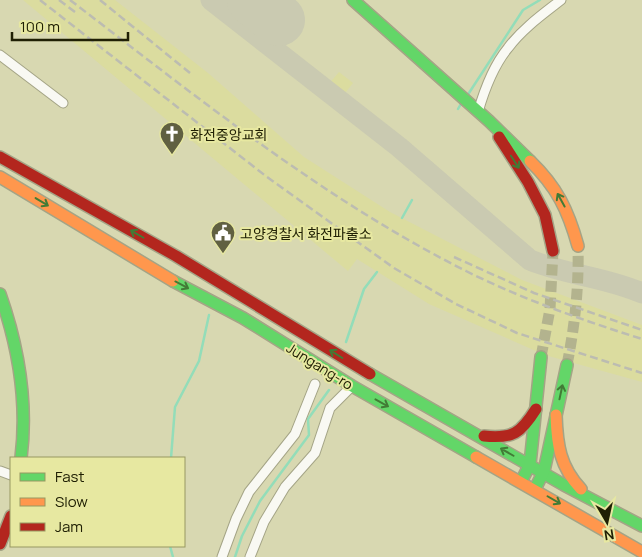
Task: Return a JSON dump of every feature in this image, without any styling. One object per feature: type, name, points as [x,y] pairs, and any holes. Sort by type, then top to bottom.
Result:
[{"type":"main road","points":[[353,0],[489,121],[549,179],[568,214],[578,246]]},
{"type":"main road","points":[[489,121],[528,182],[545,215],[553,251]]},
{"type":"main road","name":"Jungang-ro","points":[[0,157],[176,256],[350,363],[642,526]]},
{"type":"main road","name":"Jungang-ro","points":[[0,178],[165,276],[243,318],[352,386],[535,489],[642,552]]},
{"type":"main road","points":[[0,294],[10,320],[24,388],[21,457]]},
{"type":"main road","points":[[521,482],[530,464],[541,358]]},
{"type":"main road","points":[[535,489],[544,472],[567,365]]},
{"type":"main road","points":[[478,435],[499,438],[516,435],[528,422],[536,409]]},
{"type":"main road","points":[[556,415],[558,457],[564,470],[590,498]]},
{"type":"main road","points":[[0,544],[10,519]]},
{"type":"street","points":[[475,110],[507,48],[537,19],[561,0]]},
{"type":"street","points":[[0,55],[63,103]]},
{"type":"street","points":[[222,557],[236,519],[250,492],[295,434],[315,384]]},
{"type":"street","points":[[250,557],[264,522],[286,487],[315,453],[330,408],[352,386]]},
{"type":"shaded area","points":[[23,0],[115,0],[208,73],[304,157],[390,212],[522,280],[642,325],[642,382],[545,355],[429,304],[357,259],[348,271]]},
{"type":"shaded area","points":[[339,72],[353,83],[342,97],[328,85]]},
{"type":"waterway","points":[[467,96],[523,10],[540,0]]},
{"type":"waterway","points":[[458,109],[462,102]]},
{"type":"waterway","points":[[402,218],[412,200]]},
{"type":"waterway","points":[[346,342],[364,289],[377,272]]},
{"type":"waterway","points":[[171,457],[175,407],[199,361],[209,315]]},
{"type":"waterway","points":[[235,557],[242,536],[260,501],[309,435],[308,419],[329,390]]},
{"type":"waterway","points":[[170,547],[173,557]]},
{"type":"taxiway","points":[[211,0],[399,147],[530,260],[614,283],[642,293]]},
{"type":"runway","points":[[253,0],[279,20]]},
{"type":"tunnel","points":[[567,365],[576,306],[578,246]]},
{"type":"tunnel","points":[[541,357],[550,309],[553,251]]},
{"type":"railway","points":[[40,0],[267,177],[394,268],[456,304],[517,333],[642,373]]},
{"type":"railway","points":[[59,0],[75,12]]},
{"type":"railway","points":[[70,0],[262,145],[311,179],[413,243],[466,271],[530,300],[642,339]]},
{"type":"railway","points":[[100,0],[190,73]]},
{"type":"railway","points":[[454,257],[534,293],[642,330]]},
{"type":"traffic: fast","points":[[353,0],[489,121],[530,161]]},
{"type":"traffic: fast","points":[[173,281],[243,318],[352,386],[476,457]]},
{"type":"traffic: fast","points":[[0,294],[12,334],[20,375],[23,416],[21,457]]},
{"type":"traffic: fast","points":[[521,482],[530,464],[541,357]]},
{"type":"traffic: fast","points":[[535,489],[544,471],[567,365]]},
{"type":"traffic: fast","points":[[370,374],[564,485],[642,526]]},
{"type":"traffic: slow","points":[[530,161],[547,180],[566,210],[578,246]]},
{"type":"traffic: slow","points":[[0,177],[173,281]]},
{"type":"traffic: slow","points":[[556,415],[557,436],[564,464],[581,489]]},
{"type":"traffic: slow","points":[[476,457],[642,552]]},
{"type":"traffic: jam","points":[[499,137],[528,182],[545,215],[553,251]]},
{"type":"traffic: jam","points":[[0,157],[176,256],[370,374]]},
{"type":"traffic: jam","points":[[484,436],[494,437],[515,433],[526,424],[536,409]]},
{"type":"traffic: jam","points":[[0,544],[10,519]]},
{"type":"place","name":"화전중앙교회","points":[[172,155]]},
{"type":"place","name":"고양경찰서 화전파출소","points":[[223,254]]}]
